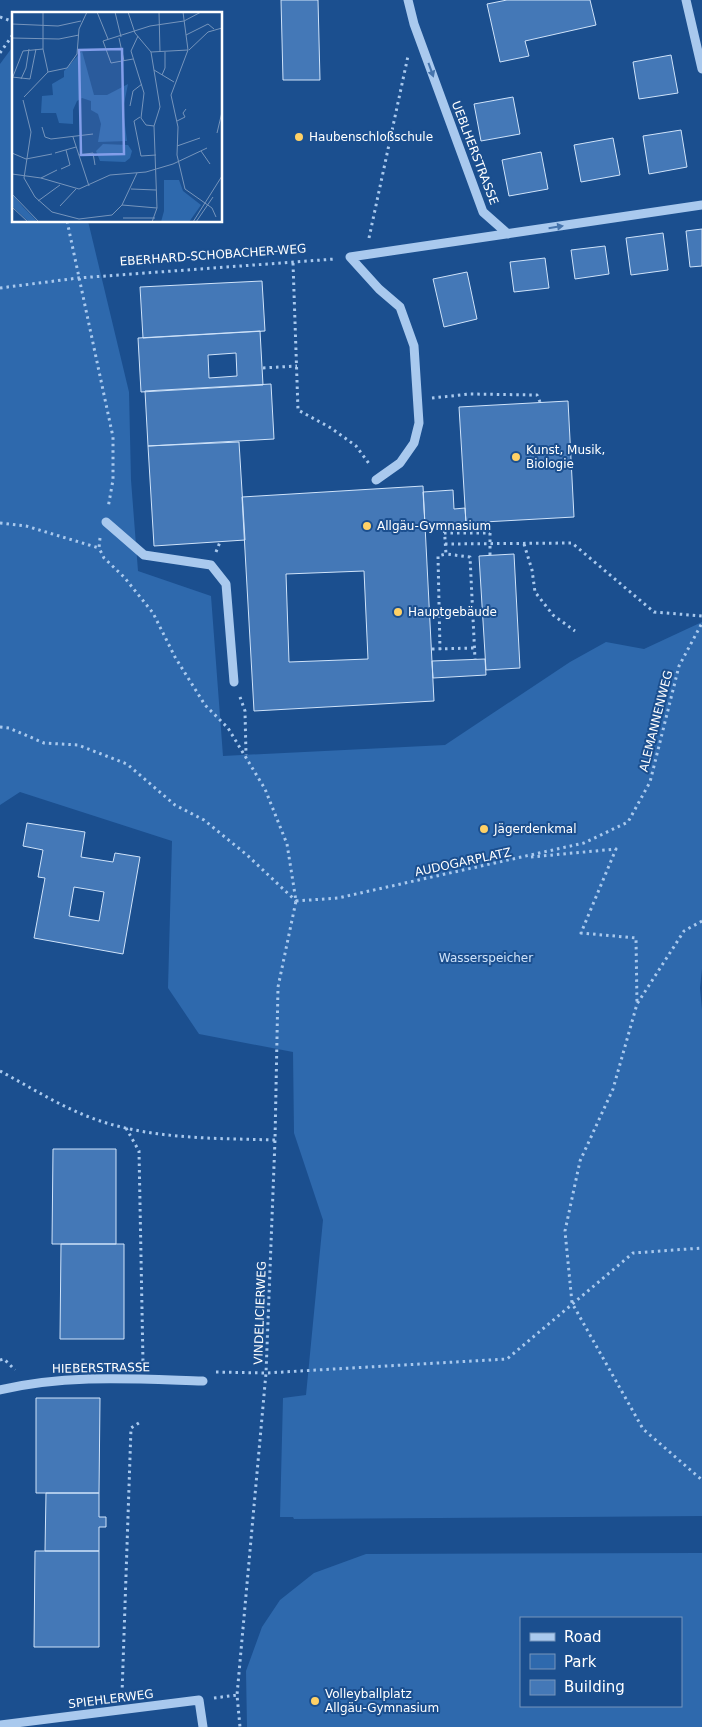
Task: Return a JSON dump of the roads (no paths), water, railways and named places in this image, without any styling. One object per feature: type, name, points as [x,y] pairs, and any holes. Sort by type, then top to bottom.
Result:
[{"type":"street","name":"UEBLHERSTRASSE","points":[[408,0],[417,33],[483,212],[508,234]]},
{"type":"street","points":[[686,0],[702,69]]},
{"type":"street","points":[[376,480],[400,463],[414,443],[419,422],[414,346],[400,307],[379,289],[350,257],[702,204]]},
{"type":"street","points":[[106,522],[144,555],[211,565],[221,577],[226,584],[234,682]]},
{"type":"street","name":"HIEBERSTRASSE","points":[[0,1390],[28,1383],[143,1379],[203,1381]]},
{"type":"street","name":"SPIEHLERWEG","points":[[0,1725],[199,1700],[203,1727]]},
{"type":"place","name":"Haubenschloßschule","points":[[299,137]]},
{"type":"place","name":"Kunst, Musik, Biologie","points":[[516,457]]},
{"type":"place","name":"Allgäu-Gymnasium","points":[[367,526]]},
{"type":"place","name":"Hauptgebäude","points":[[398,612]]},
{"type":"place","name":"Jägerdenkmal","points":[[484,829]]},
{"type":"place","name":"Volleyballplatz Allgäu-Gymnasium","points":[[315,1701]]},
{"type":"park label","name":"Wasserspeicher","points":[[486,958]]}]
